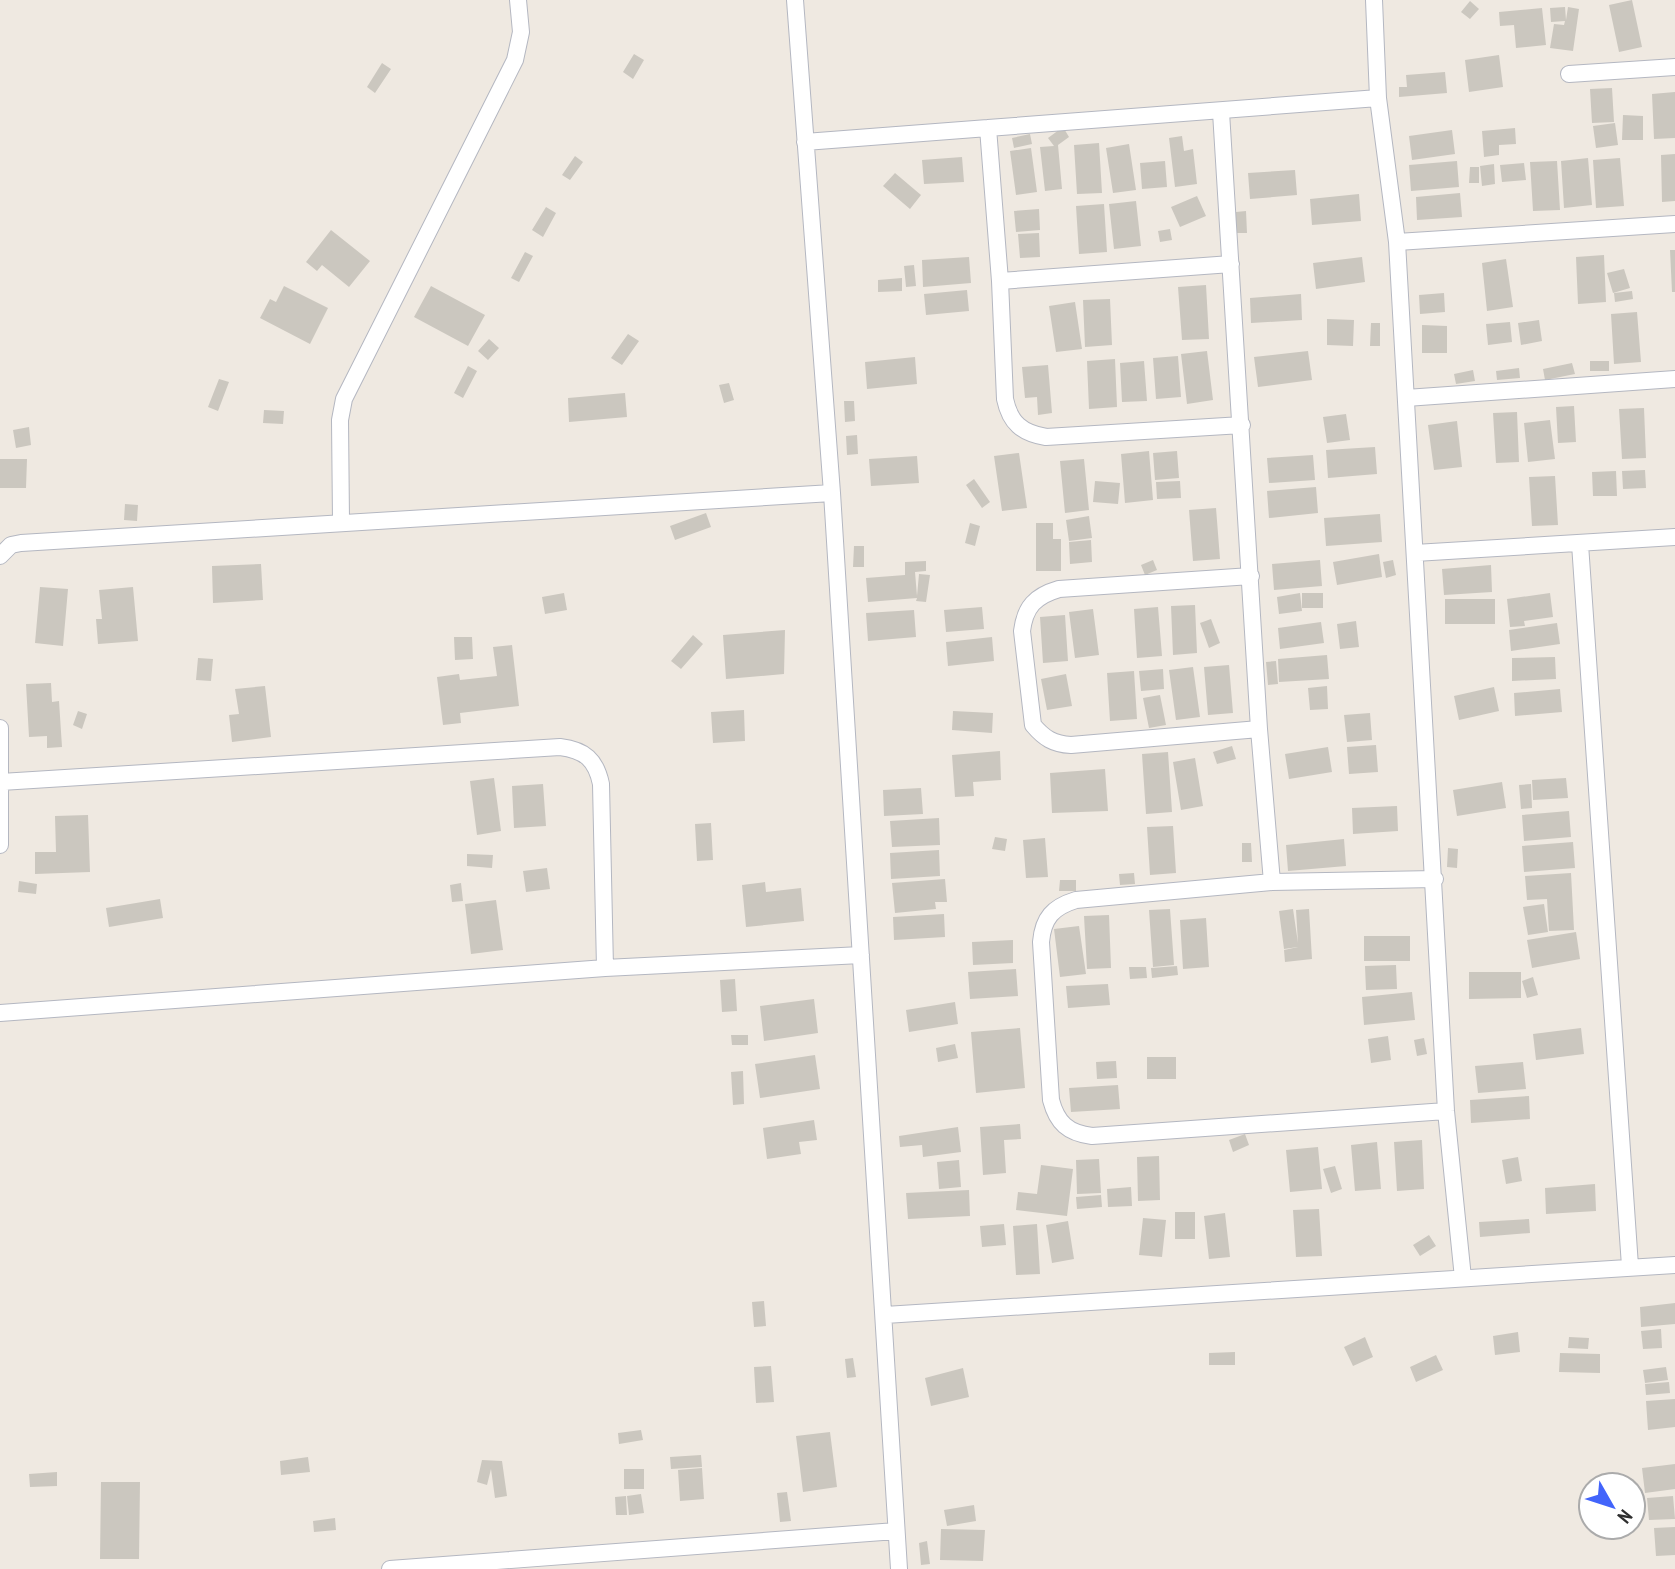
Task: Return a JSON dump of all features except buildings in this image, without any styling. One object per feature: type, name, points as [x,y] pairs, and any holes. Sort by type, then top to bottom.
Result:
[{"type":"street","points":[[341,522],[340,420],[344,399],[515,60],[520,32],[518,0]]},
{"type":"street","points":[[795,0],[832,493],[899,1569]]},
{"type":"street","points":[[1374,0],[1378,98],[1397,242],[1446,1111],[1463,1278]]},
{"type":"street","points":[[1569,74],[1675,67]]},
{"type":"street","points":[[805,142],[1378,98]]},
{"type":"street","points":[[1221,112],[1259,729],[1272,882]]},
{"type":"street","points":[[988,128],[1008,414],[1024,430],[1046,436],[1242,425]]},
{"type":"street","points":[[1397,242],[1675,223]]},
{"type":"street","points":[[1000,281],[1231,264]]},
{"type":"street","points":[[1406,398],[1675,379]]},
{"type":"street","points":[[0,556],[11,545],[21,543],[832,493]]},
{"type":"street","points":[[1415,553],[1675,537]]},
{"type":"street","points":[[1580,544],[1630,1266]]},
{"type":"street","points":[[1251,576],[1059,589],[1044,593],[1032,603],[1024,616],[1022,631],[1033,725],[1043,736],[1056,744],[1071,746],[1259,729]]},
{"type":"street","points":[[0,728],[0,845]]},
{"type":"street","points":[[1,782],[547,747],[576,749],[589,757],[598,769],[601,784],[604,968]]},
{"type":"street","points":[[1435,879],[1272,882],[1076,900],[1061,904],[1050,914],[1042,927],[1041,942],[1050,1087],[1055,1115],[1064,1127],[1077,1134],[1092,1136],[1446,1111]]},
{"type":"street","points":[[0,1013],[604,968],[861,955]]},
{"type":"street","points":[[884,1315],[1675,1265]]},
{"type":"street","points":[[390,1569],[896,1531]]}]
